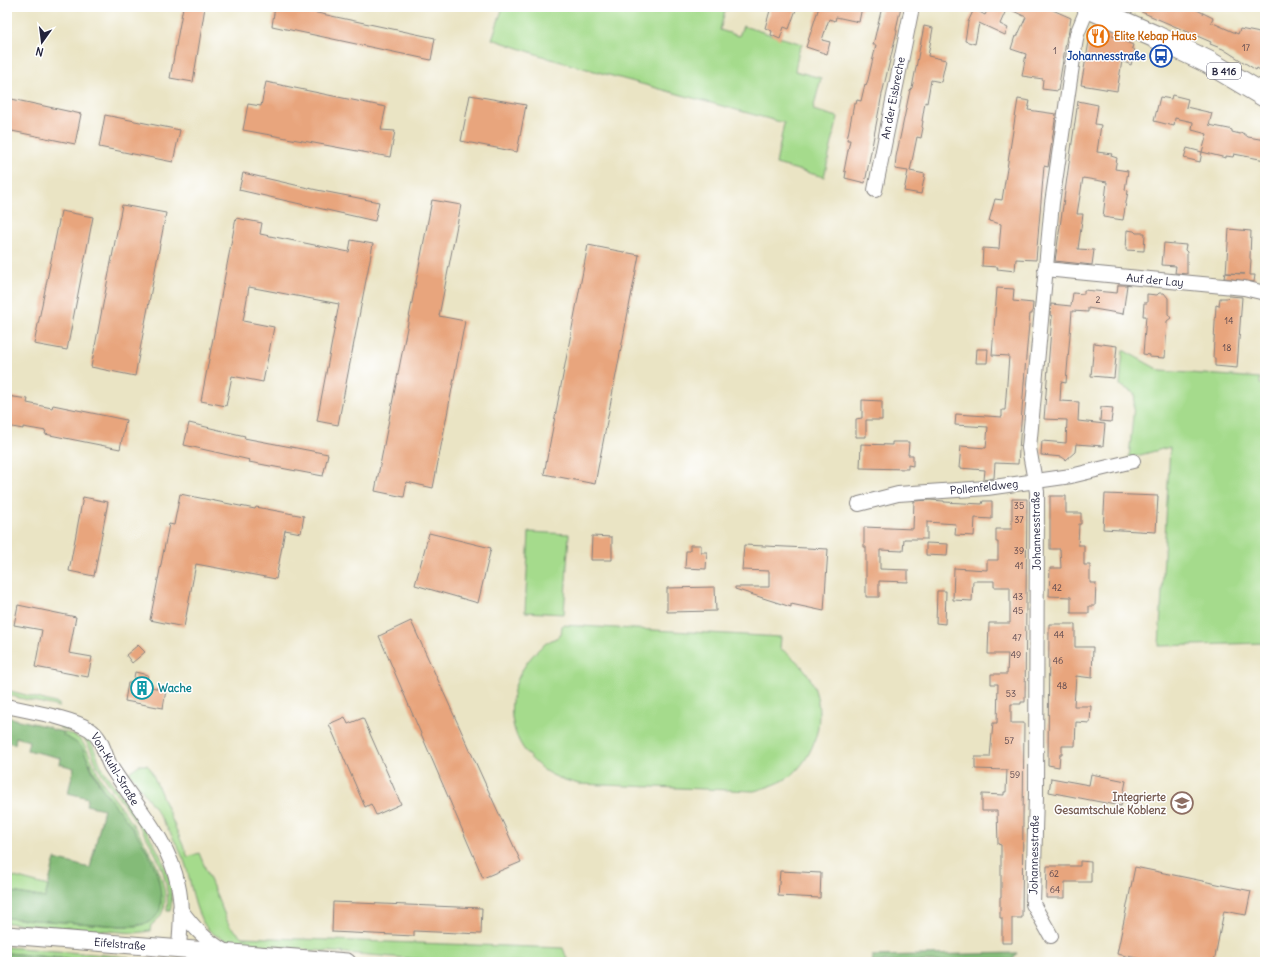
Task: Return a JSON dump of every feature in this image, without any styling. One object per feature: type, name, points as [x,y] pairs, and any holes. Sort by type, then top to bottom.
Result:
[{"type":"main road","name":"B 416","points":[[1088,7],[1208,62],[1265,96]]},
{"type":"street","name":"An der Eisbreche","points":[[874,190],[912,7]]},
{"type":"street","name":"Johannesstraße","points":[[1051,936],[1033,904],[1037,644],[1037,492],[1029,448],[1044,270],[1052,202],[1075,45],[1088,7]]},
{"type":"street","name":"Auf der Lay","points":[[1044,270],[1244,288],[1265,293]]},
{"type":"street","name":"Pollenfeldweg","points":[[859,504],[898,494],[987,488],[1070,476],[1133,461]]},
{"type":"street","name":"Von-Kuhl-Straße","points":[[7,706],[78,724],[90,729],[97,735],[110,765],[160,839],[167,852],[178,885],[180,909],[179,955]]},
{"type":"street","points":[[180,909],[202,936],[226,952]]},
{"type":"street","name":"Eifelstraße","points":[[9,935],[179,955],[226,952],[347,962]]},
{"type":"green space","points":[[503,7],[726,7],[720,30],[739,36],[743,26],[802,44],[798,54],[795,71],[821,78],[813,110],[838,117],[824,177],[776,164],[784,123],[554,60],[492,39]]},
{"type":"green space","points":[[1123,350],[1161,371],[1260,378],[1260,384],[1265,384],[1265,643],[1159,646],[1170,447],[1129,458],[1135,394],[1120,385]]},
{"type":"green space","points":[[529,532],[569,534],[564,614],[525,612]]},
{"type":"green space","points":[[562,625],[781,637],[780,648],[801,665],[810,678],[815,690],[819,716],[818,729],[809,753],[802,764],[789,777],[775,784],[754,791],[579,784],[552,775],[542,769],[526,752],[517,737],[513,722],[512,706],[514,690],[528,661],[542,646],[561,635]]},
{"type":"green space","points":[[7,690],[59,704],[59,707],[7,695]]},
{"type":"green space","points":[[7,717],[64,732],[63,735],[77,743],[83,749],[100,785],[139,838],[148,852],[154,866],[159,881],[161,900],[159,912],[151,921],[140,925],[120,926],[7,918],[7,891],[45,898],[55,859],[90,868],[104,809],[86,805],[88,798],[68,793],[74,768],[60,764],[61,758],[27,750],[29,741],[16,737],[15,744],[7,742]]},
{"type":"green space","points":[[60,725],[78,731],[90,742],[104,771],[150,837],[168,874],[171,893],[170,911],[167,911],[167,892],[163,873],[147,838],[99,770],[92,752],[84,739],[76,733],[60,728]]},
{"type":"green space","points":[[64,732],[78,738],[85,746],[103,783],[138,832],[151,854],[160,875],[165,895],[162,912],[151,925],[150,931],[135,933],[7,923],[7,918],[120,926],[137,926],[148,923],[159,881],[155,868],[146,849],[101,786],[83,750],[76,743],[63,735]]},
{"type":"green space","points":[[139,765],[147,765],[150,768],[188,857],[199,853],[229,925],[242,937],[563,948],[568,961],[591,962],[453,962],[238,944],[220,938],[209,930],[201,920],[184,860],[159,814],[129,772]]},
{"type":"green space","points":[[7,875],[48,886],[45,898],[7,891]]},
{"type":"green space","points":[[7,947],[129,957],[130,962],[105,962],[7,953]]},
{"type":"green space","points":[[7,953],[105,962],[7,962]]},
{"type":"green space","points":[[1017,953],[1011,962],[873,962],[872,956]]},
{"type":"building","points":[[183,7],[205,7],[193,82],[170,78]]},
{"type":"building","points":[[275,7],[289,7],[435,38],[431,60],[272,26]]},
{"type":"building","points":[[771,7],[797,7],[789,29],[784,27],[780,39],[771,35],[772,31],[765,28]]},
{"type":"building","points":[[819,7],[862,7],[859,22],[836,17],[835,21],[829,19],[822,40],[830,42],[827,54],[806,47]]},
{"type":"building","points":[[882,7],[901,7],[865,183],[845,178],[846,172],[844,171],[850,140],[847,140],[854,104],[856,104],[857,100],[861,101],[865,84],[866,85],[868,80],[876,45],[873,45]]},
{"type":"building","points":[[989,7],[1046,7],[1071,18],[1058,91],[1042,89],[1043,79],[1022,76],[1026,54],[1011,49],[1015,36],[1017,37],[1026,17],[1007,8],[1000,24],[1008,28],[1005,35],[979,23],[975,44],[965,41],[968,22],[974,9],[985,15]]},
{"type":"building","points":[[1130,7],[1191,7],[1213,18],[1211,22],[1238,34],[1240,29],[1265,34],[1265,73],[1257,68],[1256,70],[1223,49],[1210,44],[1211,42]]},
{"type":"building","points":[[924,26],[933,28],[928,56],[946,60],[941,82],[931,80],[927,103],[925,102],[921,138],[917,137],[910,171],[925,174],[921,194],[904,191],[908,171],[895,169],[896,157],[910,90],[912,88]]},
{"type":"building","points":[[1097,29],[1133,45],[1132,48],[1135,50],[1131,65],[1122,61],[1117,91],[1081,85],[1088,41],[1092,32]]},
{"type":"building","points":[[266,82],[386,107],[381,130],[395,131],[390,157],[243,130],[248,104],[261,106]]},
{"type":"building","points":[[470,95],[526,105],[517,152],[461,141]]},
{"type":"building","points":[[1172,95],[1188,99],[1186,107],[1212,113],[1209,125],[1229,129],[1232,130],[1232,132],[1240,134],[1243,133],[1248,137],[1265,140],[1265,160],[1234,154],[1233,157],[1226,156],[1226,158],[1202,152],[1207,134],[1192,130],[1193,122],[1175,118],[1174,126],[1154,121],[1160,97],[1171,99]]},
{"type":"building","points":[[7,98],[81,114],[75,144],[7,130]]},
{"type":"building","points":[[1018,99],[1030,101],[1028,110],[1056,114],[1048,167],[1044,166],[1036,260],[1016,259],[1015,271],[997,269],[998,267],[982,266],[983,248],[999,249],[1001,224],[989,221],[995,199],[1002,200]]},
{"type":"building","points":[[1078,101],[1098,105],[1095,124],[1101,125],[1097,152],[1112,154],[1111,156],[1117,158],[1115,169],[1128,171],[1125,190],[1128,191],[1123,220],[1103,217],[1107,182],[1083,178],[1077,214],[1083,214],[1078,249],[1094,250],[1092,265],[1055,261]]},
{"type":"building","points":[[105,115],[180,130],[173,162],[99,147]]},
{"type":"building","points":[[1187,148],[1202,152],[1200,162],[1184,158]]},
{"type":"building","points":[[243,173],[379,202],[375,221],[239,190]]},
{"type":"building","points":[[432,200],[461,205],[439,316],[465,321],[433,488],[407,482],[404,497],[375,491]]},
{"type":"building","points":[[122,205],[166,213],[135,376],[91,367]]},
{"type":"building","points":[[61,211],[93,217],[67,350],[34,344]]},
{"type":"building","points":[[236,218],[262,223],[260,234],[349,252],[351,240],[373,244],[338,425],[317,421],[339,304],[249,287],[243,321],[274,327],[263,382],[232,376],[226,406],[201,401]]},
{"type":"building","points":[[1229,229],[1251,231],[1250,275],[1255,275],[1254,282],[1224,278],[1225,273],[1245,274],[1226,273]]},
{"type":"building","points":[[1127,230],[1134,231],[1136,233],[1145,233],[1144,251],[1126,250]]},
{"type":"building","points":[[1164,243],[1186,245],[1187,274],[1175,273],[1176,266],[1162,265]]},
{"type":"building","points":[[588,245],[639,255],[595,484],[544,474]]},
{"type":"building","points":[[1118,285],[1127,285],[1123,314],[1088,308],[1088,312],[1072,311],[1066,383],[1061,382],[1060,401],[1079,402],[1078,421],[1105,424],[1103,446],[1076,444],[1075,452],[1066,460],[1062,457],[1041,455],[1042,441],[1066,443],[1067,420],[1044,419],[1052,316],[1050,315],[1051,304],[1071,306],[1073,293],[1084,294],[1084,290],[1117,293]]},
{"type":"building","points":[[997,288],[1014,289],[1013,301],[1033,303],[1032,314],[1030,314],[1018,464],[995,463],[994,478],[984,480],[985,470],[959,468],[961,446],[986,448],[988,427],[955,425],[956,414],[1002,417],[1002,410],[1005,410],[1009,356],[992,355]]},
{"type":"building","points":[[1159,293],[1164,293],[1168,298],[1168,314],[1171,318],[1167,321],[1165,358],[1149,357],[1149,355],[1143,354],[1146,316],[1143,316],[1144,303],[1147,303],[1147,294],[1157,295]]},
{"type":"building","points":[[1229,296],[1242,297],[1237,368],[1215,366],[1215,358],[1213,358],[1216,305],[1219,306],[1220,298],[1227,298]]},
{"type":"building","points":[[1094,343],[1117,346],[1114,378],[1091,376]]},
{"type":"building","points":[[977,349],[988,349],[987,363],[976,363]]},
{"type":"building","points":[[7,396],[28,399],[27,403],[52,408],[53,405],[126,420],[120,449],[45,434],[46,431],[7,426]]},
{"type":"building","points":[[862,400],[882,401],[882,420],[866,420],[866,437],[856,437],[856,419],[862,418]]},
{"type":"building","points":[[1101,407],[1113,408],[1111,422],[1100,421]]},
{"type":"building","points":[[189,423],[245,436],[244,438],[328,454],[323,476],[249,462],[250,460],[184,445]]},
{"type":"building","points":[[892,442],[909,442],[908,455],[913,455],[913,466],[908,465],[908,469],[860,468],[861,444],[892,445]]},
{"type":"building","points":[[180,494],[255,509],[256,507],[304,516],[301,533],[285,530],[276,579],[196,564],[184,627],[150,620],[169,524],[174,525]]},
{"type":"building","points":[[1105,494],[1158,496],[1156,532],[1103,529]]},
{"type":"building","points":[[1050,496],[1066,496],[1066,513],[1081,513],[1078,545],[1084,545],[1084,565],[1090,565],[1090,583],[1096,583],[1095,606],[1089,606],[1089,613],[1071,613],[1071,597],[1049,596],[1050,568],[1061,568],[1060,549],[1050,549]]},
{"type":"building","points":[[83,497],[108,502],[94,576],[69,571]]},
{"type":"building","points":[[1012,499],[1027,499],[1025,702],[1021,702],[1021,704],[1011,704],[1011,723],[1024,723],[1022,918],[1012,918],[1012,943],[1002,943],[1002,918],[1000,918],[1001,845],[998,844],[997,811],[982,811],[982,794],[1004,795],[1004,792],[1006,792],[1007,770],[975,769],[975,757],[990,757],[993,723],[997,723],[998,684],[991,684],[991,674],[1007,674],[1008,654],[988,654],[989,623],[1010,623],[1010,587],[994,587],[994,581],[973,581],[972,601],[953,600],[954,568],[987,570],[987,560],[998,560],[996,529],[1012,529]]},
{"type":"building","points":[[930,500],[982,504],[983,501],[992,501],[992,519],[975,518],[974,536],[955,535],[956,524],[927,522],[927,539],[904,539],[903,551],[880,550],[880,569],[908,570],[908,582],[879,581],[879,597],[866,597],[866,547],[864,547],[864,527],[913,529],[914,501]]},
{"type":"building","points":[[429,533],[491,548],[478,603],[415,585]]},
{"type":"building","points":[[592,536],[612,537],[612,560],[591,560]]},
{"type":"building","points":[[926,543],[948,544],[947,556],[926,555]]},
{"type":"building","points":[[690,545],[701,545],[701,552],[707,552],[706,569],[685,568],[686,551],[690,551]]},
{"type":"building","points":[[744,545],[828,549],[824,611],[791,604],[791,607],[735,589],[735,587],[769,587],[769,571],[742,570]]},
{"type":"building","points":[[715,587],[716,611],[667,612],[667,588]]},
{"type":"building","points":[[937,591],[946,591],[945,624],[936,623]]},
{"type":"building","points":[[18,605],[76,617],[69,653],[92,657],[88,677],[35,667],[42,630],[14,625]]},
{"type":"building","points":[[411,621],[521,862],[483,878],[379,636]]},
{"type":"building","points":[[1049,624],[1075,624],[1075,647],[1093,647],[1092,678],[1076,676],[1074,706],[1091,706],[1090,723],[1076,722],[1075,746],[1062,746],[1059,767],[1048,765]]},
{"type":"building","points":[[138,645],[145,652],[132,663],[126,655]]},
{"type":"building","name":"Wache","points":[[135,672],[148,675],[146,686],[166,690],[163,708],[125,701],[128,683],[133,683]]},
{"type":"building","points":[[345,717],[348,724],[363,718],[401,804],[376,815],[371,804],[365,807],[329,724]]},
{"type":"building","points":[[1091,774],[1126,781],[1121,806],[1049,792],[1051,778],[1089,785]]},
{"type":"building","points":[[1080,861],[1091,862],[1091,882],[1065,882],[1065,898],[1046,898],[1047,866],[1080,866]]},
{"type":"building","points":[[1135,867],[1251,891],[1246,915],[1224,911],[1214,962],[1156,962],[1117,954]]},
{"type":"building","points":[[780,871],[821,873],[820,898],[778,896]]},
{"type":"building","points":[[333,902],[482,908],[481,934],[414,931],[414,936],[332,932]]},
{"type":"place","name":"Elite Kebap Haus","points":[[1098,36]]},
{"type":"place","name":"Johannesstraße","points":[[1161,56]]},
{"type":"place","name":"Wache","points":[[142,688]]},
{"type":"place","name":"Integrierte Gesamtschule Koblenz","points":[[1182,803]]}]
